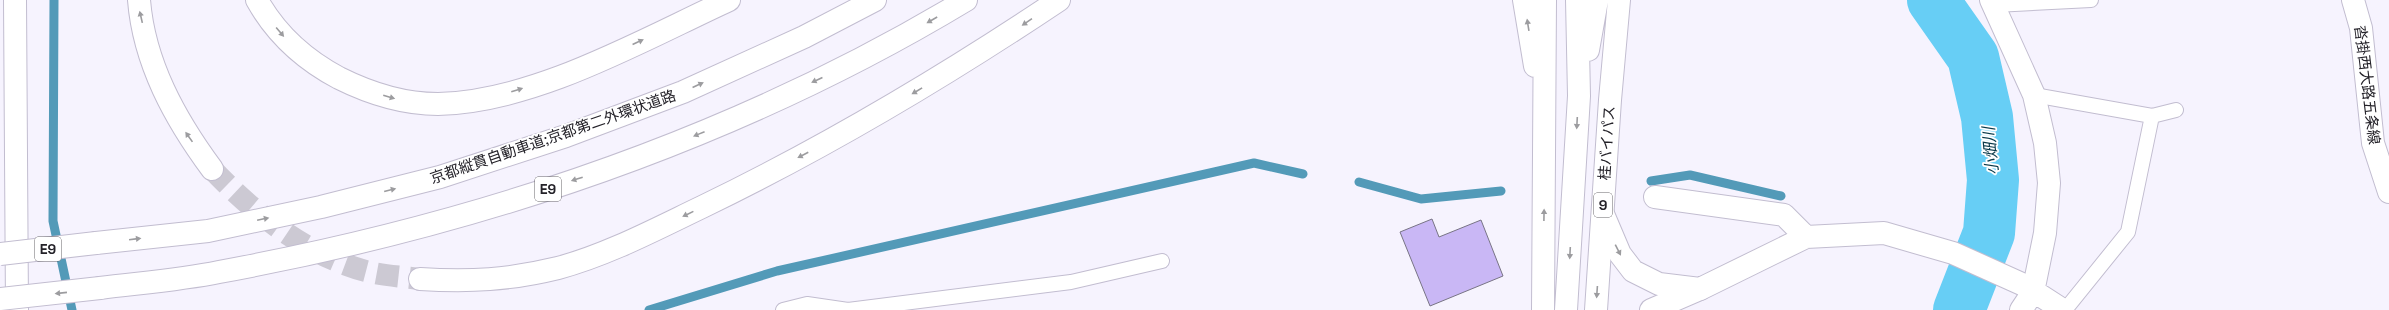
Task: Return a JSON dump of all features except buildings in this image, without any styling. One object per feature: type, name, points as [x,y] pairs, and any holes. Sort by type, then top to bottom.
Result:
[{"type":"main road","points":[[15,0],[8,186],[17,310]]},
{"type":"main road","points":[[139,0],[150,54],[166,96],[186,133],[212,169]]},
{"type":"main road","points":[[257,0],[264,13],[291,44],[322,68],[359,88],[398,100],[437,104],[477,100],[515,91],[560,76],[729,0]]},
{"type":"main road","name":"京都縦貫自動車道;京都第二外環状道路","points":[[0,254],[208,231],[321,207],[440,177],[566,136],[683,92],[804,37],[875,0]]},
{"type":"main road","name":"E9","points":[[0,299],[217,273],[342,247],[451,220],[583,178],[702,133],[827,76],[929,22],[966,0]]},
{"type":"main road","points":[[420,279],[467,282],[513,277],[559,267],[661,227],[744,186],[891,107],[954,69],[1059,0]]},
{"type":"main road","points":[[1524,0],[1546,132]]},
{"type":"main road","points":[[1543,310],[1546,132],[1544,0]]},
{"type":"main road","points":[[1566,310],[1579,96],[1578,0]]},
{"type":"main road","points":[[1579,96],[1597,0]]},
{"type":"main road","points":[[1609,0],[1610,100]]},
{"type":"main road","name":"桂バイパス","points":[[1596,310],[1610,100],[1619,0]]},
{"type":"main road","name":"沓掛西大路五条線","points":[[2353,0],[2361,28],[2372,142],[2389,192]]},
{"type":"main road","points":[[1993,2],[2034,95],[2046,143],[2049,183],[2045,233],[2021,310]]},
{"type":"main road","points":[[1655,197],[1784,215],[1806,237]]},
{"type":"main road","points":[[1603,214],[1620,254],[1634,271],[1659,284],[1700,289]]},
{"type":"main road","points":[[1651,310],[1700,289],[1806,237],[1884,233],[1953,253],[2029,288],[2064,310]]},
{"type":"lane","points":[[1993,2],[2090,0]]},
{"type":"lane","points":[[2034,95],[2152,116],[2176,110]]},
{"type":"lane","points":[[2064,310],[2128,232],[2152,116]]},
{"type":"lane","points":[[783,310],[807,304],[848,310],[1071,282],[1162,261]]},
{"type":"waterway","points":[[54,0],[53,221],[72,310]]},
{"type":"waterway","name":"小畑川","points":[[1933,0],[1973,57],[1987,117],[1993,180],[1989,233],[1959,310]]},
{"type":"waterway","points":[[649,310],[777,271],[1254,163],[1303,174]]},
{"type":"waterway","points":[[1651,181],[1690,175],[1781,196]]},
{"type":"waterway","points":[[1359,182],[1421,199],[1501,191]]},
{"type":"tunnel","points":[[212,169],[246,202],[266,218],[286,233],[329,258],[351,267],[374,273],[420,279]]}]
